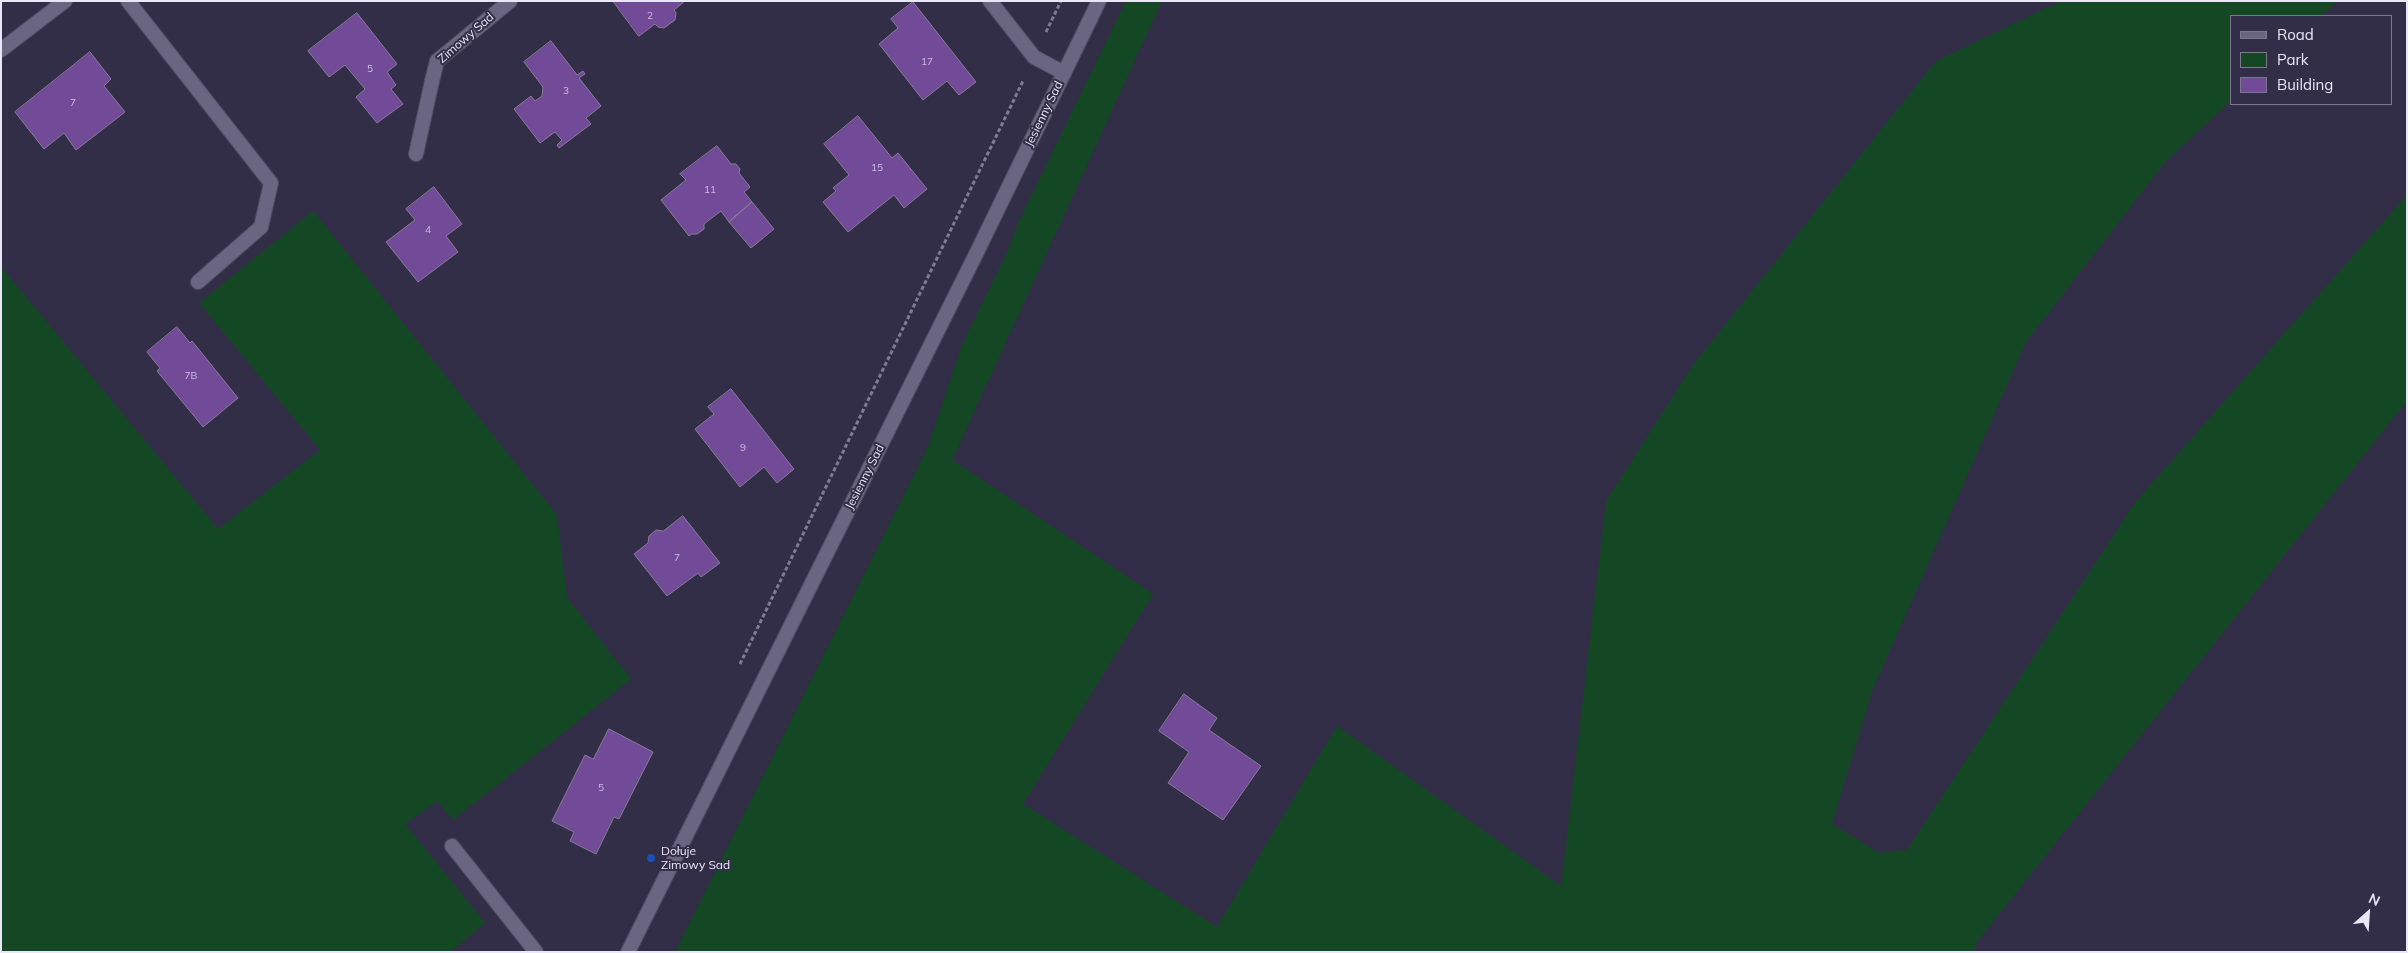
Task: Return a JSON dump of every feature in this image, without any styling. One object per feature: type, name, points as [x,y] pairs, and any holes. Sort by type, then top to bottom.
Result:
[{"type":"street","points":[[1,50],[65,1]]},
{"type":"street","points":[[128,1],[271,184],[261,226],[198,282]]},
{"type":"street","name":"Zimowy Sad","points":[[416,154],[437,61],[510,1]]},
{"type":"street","points":[[990,1],[1034,58],[1064,73]]},
{"type":"street","name":"Jesienny Sad","points":[[628,952],[1099,1]]},
{"type":"street","points":[[452,846],[536,952]]},
{"type":"path","points":[[738,668],[1061,1]]},
{"type":"green space","points":[[1126,1],[1162,1],[952,460],[1153,594],[1023,804],[1217,927],[1337,726],[1561,886],[1606,501],[1693,365],[1936,61],[2061,1],[2338,1],[2323,15],[2230,15],[2230,102],[2166,161],[2026,342],[1872,691],[1832,824],[1879,853],[1907,850],[2136,501],[2407,195],[2407,401],[1976,943],[1975,952],[675,952],[928,447],[962,345],[1008,250],[1018,223]]},
{"type":"green space","points":[[313,211],[557,515],[567,598],[631,679],[453,820],[437,801],[405,824],[485,923],[450,952],[1,952],[1,267],[218,529],[320,450],[199,303]]},
{"type":"building","points":[[613,1],[685,1],[674,10],[676,13],[675,20],[664,28],[658,27],[655,24],[639,36]]},
{"type":"building","points":[[913,2],[976,82],[959,95],[947,81],[923,100],[879,44],[898,28],[891,19]]},
{"type":"building","points":[[357,13],[397,64],[387,72],[396,85],[391,89],[403,104],[377,123],[356,97],[365,89],[345,65],[329,77],[308,51]]},
{"type":"building","points":[[551,41],[577,75],[583,71],[585,74],[579,78],[601,106],[586,118],[591,124],[559,148],[557,145],[562,140],[555,132],[540,143],[514,109],[531,96],[535,101],[542,96],[543,87],[524,62]]},
{"type":"building","points":[[90,52],[111,79],[104,86],[125,112],[76,150],[64,133],[44,149],[15,112]]},
{"type":"building","points":[[858,116],[892,158],[898,153],[927,189],[904,208],[894,195],[848,232],[823,202],[836,191],[833,188],[849,175],[824,144]]},
{"type":"building","points":[[717,146],[731,164],[736,164],[740,169],[739,173],[750,187],[744,192],[752,202],[729,222],[721,211],[704,224],[704,229],[697,234],[689,236],[661,200],[686,180],[680,174]]},
{"type":"building","points":[[434,187],[462,224],[446,236],[458,252],[418,282],[386,242],[415,220],[406,209]]},
{"type":"building","points":[[752,202],[774,229],[751,248],[729,222]]},
{"type":"building","points":[[177,327],[190,343],[192,341],[238,398],[203,427],[157,371],[160,368],[147,352]]},
{"type":"building","points":[[731,389],[794,469],[777,483],[764,467],[740,487],[695,429],[714,414],[708,407]]},
{"type":"building","points":[[683,516],[720,563],[701,577],[698,573],[667,596],[634,554],[648,543],[649,536],[656,530],[663,531]]},
{"type":"building","points":[[1184,694],[1217,718],[1209,730],[1261,766],[1223,820],[1168,783],[1189,752],[1159,731]]},
{"type":"building","points":[[609,729],[653,752],[619,819],[614,817],[596,854],[570,841],[574,832],[552,821],[585,755],[593,759]]},
{"type":"place","name":"Dołuje Zimowy Sad","points":[[651,858]]}]
